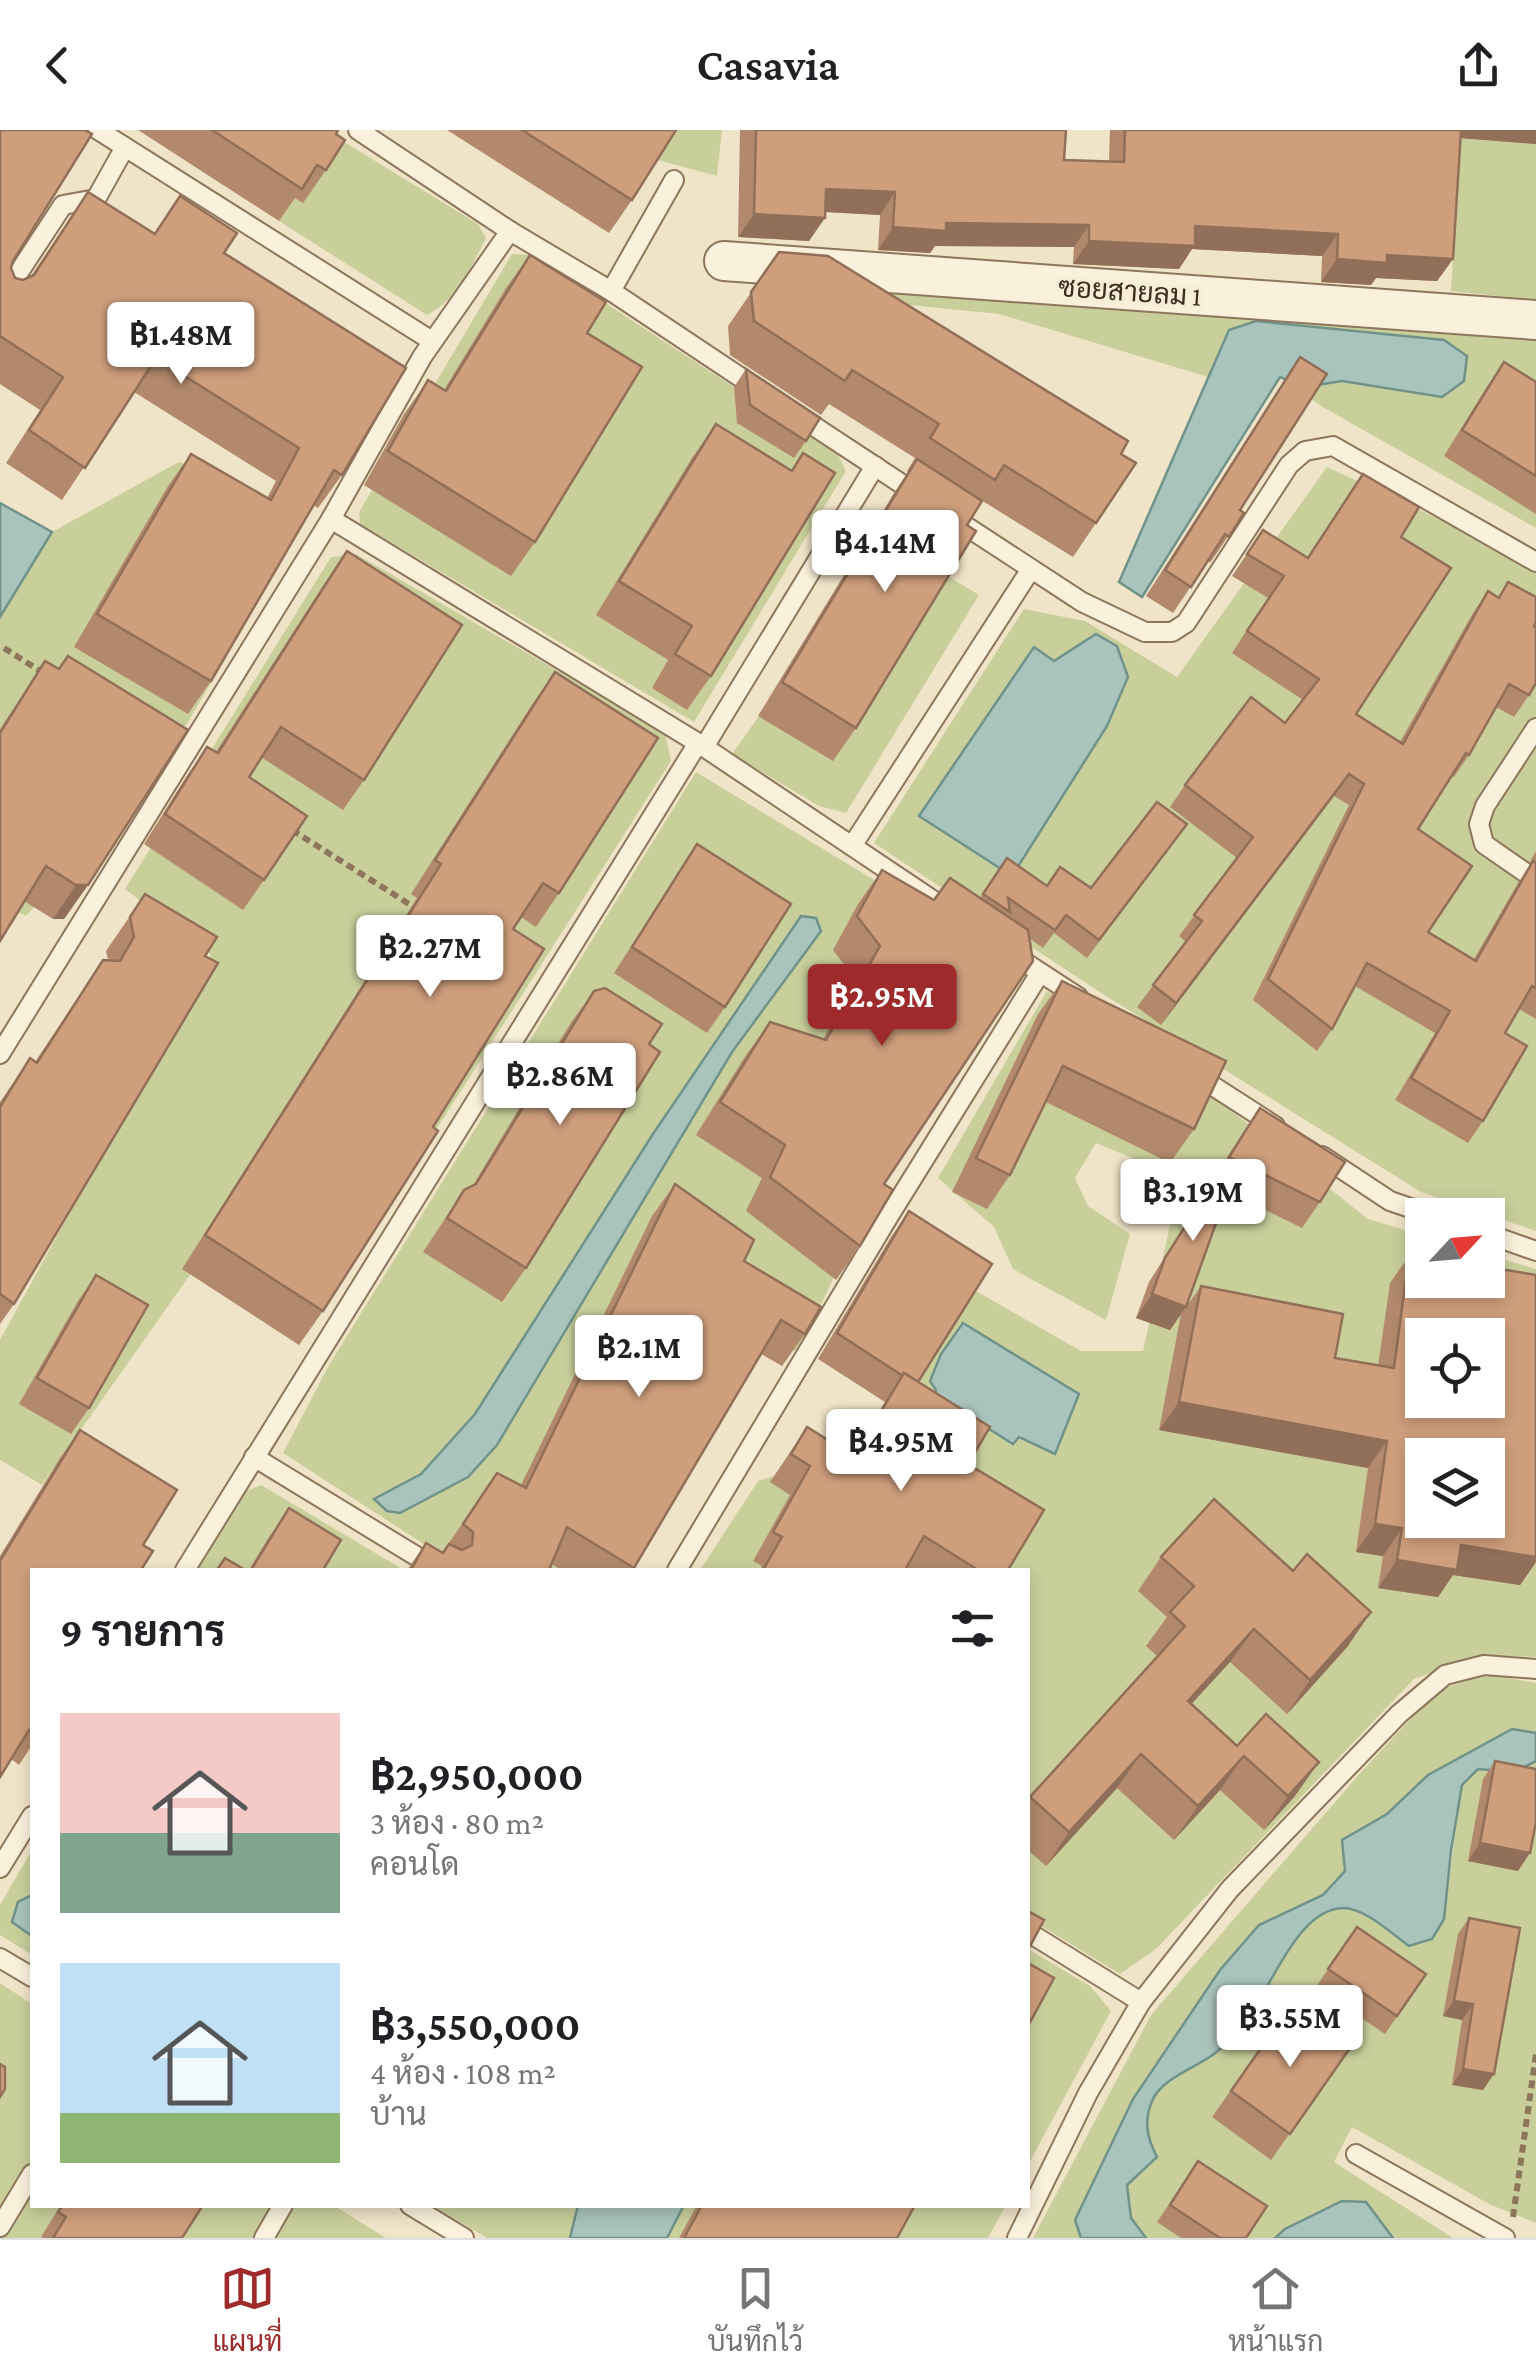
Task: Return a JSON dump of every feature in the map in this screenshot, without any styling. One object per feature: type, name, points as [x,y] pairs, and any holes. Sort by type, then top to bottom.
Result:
[{"type":"street","name":"ซอยสายลม 1","points":[[724,261],[1536,320]]},
{"type":"lane","points":[[98,130],[432,341]]},
{"type":"lane","points":[[358,130],[1082,602],[1145,632],[1172,632],[1186,624],[1289,465],[1306,451],[1333,446],[1536,562]]},
{"type":"lane","points":[[0,301],[62,206],[96,199],[125,146]]},
{"type":"lane","points":[[610,292],[674,180]]},
{"type":"lane","points":[[0,1054],[331,518],[432,341],[510,230]]},
{"type":"lane","points":[[185,1568],[875,466]]},
{"type":"lane","points":[[331,518],[701,745],[946,910]]},
{"type":"lane","points":[[852,846],[1030,568]]},
{"type":"lane","points":[[1536,728],[1485,806],[1479,824],[1484,844],[1536,880]]},
{"type":"lane","points":[[994,942],[1099,1011]]},
{"type":"lane","points":[[679,1568],[879,1232],[1040,973]]},
{"type":"lane","points":[[1174,1060],[1390,1201],[1405,1206]]},
{"type":"lane","points":[[1505,1240],[1536,1251]]},
{"type":"lane","points":[[254,1457],[436,1568]]},
{"type":"lane","points":[[1017,2238],[1088,2093],[1141,2002],[1230,1889],[1410,1704],[1445,1675],[1484,1665],[1536,1670]]},
{"type":"lane","points":[[0,1868],[30,1819]]},
{"type":"lane","points":[[1030,1933],[1141,2002]]},
{"type":"lane","points":[[0,1958],[30,1977]]},
{"type":"lane","points":[[1356,2154],[1505,2238]]},
{"type":"lane","points":[[0,2227],[30,2177]]},
{"type":"lane","points":[[264,2238],[282,2208]]},
{"type":"lane","points":[[415,2208],[464,2238]]},
{"type":"path","points":[[4,648],[52,678]]},
{"type":"path","points":[[279,822],[428,916]]},
{"type":"path","points":[[1512,2220],[1536,2054]]},
{"type":"green space","points":[[546,130],[722,130],[717,176]]},
{"type":"green space","points":[[1460,130],[1536,130],[1536,300],[1451,291]]},
{"type":"green space","points":[[333,135],[478,224],[486,238],[455,291],[427,315],[279,221]]},
{"type":"green space","points":[[512,254],[532,255],[838,455],[846,471],[694,722],[360,524],[359,512]]},
{"type":"green space","points":[[713,276],[1536,335],[1536,528],[1321,406],[1280,376],[1208,377],[999,314],[830,297]]},
{"type":"green space","points":[[179,462],[205,471],[298,533],[173,748],[26,916],[0,903],[0,617],[52,532]]},
{"type":"green space","points":[[1327,467],[1536,564],[1536,1231],[1505,1220],[1505,1198],[1439,1198],[1421,1192],[1098,991],[874,843],[1024,609],[1085,621],[1177,677]]},
{"type":"green space","points":[[356,554],[665,733],[671,761],[429,1141],[228,1221],[42,1485],[0,1460],[0,1340],[211,955],[125,889],[331,557]]},
{"type":"green space","points":[[946,575],[979,595],[846,813],[819,806],[732,754],[759,716]]},
{"type":"green space","points":[[696,772],[904,898],[842,1260],[798,1353],[714,1303],[577,1568],[461,1568],[283,1453],[329,1365]],"holes":[[[801,916],[769,1003],[732,1051],[497,1445],[468,1477],[400,1513],[374,1499],[421,1474],[475,1414],[653,1134]]]},
{"type":"green space","points":[[1047,991],[1214,1097],[1368,1219],[1405,1230],[1405,1298],[1505,1298],[1505,1260],[1536,1269],[1536,1657],[1479,1656],[1414,1679],[1156,1949],[1120,1974],[1030,1919],[1030,1568],[701,1568],[758,1481],[884,1440],[974,1290],[1081,1351],[1143,1351],[1180,1178],[1096,1143],[1075,1178],[1088,1206],[1130,1234],[1106,1320],[1013,1269],[994,1227],[938,1178]],"holes":[[[941,1354],[1055,1454],[978,1422],[931,1414],[936,1390],[930,1380]]]},
{"type":"green space","points":[[261,1485],[401,1568],[197,1568],[242,1493]]},
{"type":"green space","points":[[1485,1674],[1536,1683],[1536,1733],[1512,1729],[1496,1737],[1428,1775],[1387,1814],[1343,1840],[1345,1871],[1323,1895],[1259,1925],[1220,1970],[1075,2220],[1081,2238],[1033,2238],[1151,2015],[1361,1772],[1437,1691]]},
{"type":"green space","points":[[1536,1761],[1536,2223],[1491,2205],[1352,2127],[1334,2162],[1453,2238],[1393,2238],[1366,2202],[1342,2201],[1285,2229],[1275,2238],[1146,2238],[1130,2218],[1127,2185],[1157,2157],[1147,2122],[1158,2092],[1225,2044],[1254,2007],[1301,1932],[1328,1911],[1343,1908],[1360,1912],[1409,1946],[1444,1918],[1462,1785],[1478,1769],[1514,1772]]},
{"type":"green space","points":[[30,1853],[30,1896],[18,1902],[12,1922],[30,1935],[30,1954],[0,1935],[0,1905]]},
{"type":"green space","points":[[1030,1950],[1090,1986],[1111,2011],[1030,2161]]},
{"type":"green space","points":[[0,1983],[30,2003],[30,2208],[338,2208],[386,2238],[0,2238]]},
{"type":"green space","points":[[436,2208],[577,2208],[570,2238],[487,2238]]},
{"type":"green space","points":[[682,2208],[1004,2208],[988,2238],[667,2238]]},
{"type":"water","points":[[1256,321],[1444,340],[1467,356],[1464,381],[1442,397],[1342,381],[1305,387],[1280,377],[1142,597],[1119,582],[1229,330]]},
{"type":"water","points":[[0,503],[52,532],[0,617]]},
{"type":"water","points":[[1096,634],[1117,646],[1128,677],[1107,726],[1012,876],[919,816],[1034,647],[1054,661]]},
{"type":"water","points":[[801,916],[816,918],[821,931],[732,1052],[497,1445],[468,1477],[400,1513],[387,1511],[374,1499],[421,1474],[475,1414],[653,1134]]},
{"type":"water","points":[[963,1323],[1079,1394],[1055,1454],[1019,1437],[1013,1444],[978,1422],[931,1414],[936,1390],[930,1381],[941,1354]]},
{"type":"water","points":[[1512,1729],[1536,1733],[1536,1761],[1514,1772],[1478,1769],[1462,1785],[1444,1919],[1432,1939],[1409,1946],[1351,1909],[1328,1911],[1314,1920],[1290,1947],[1262,1995],[1230,2038],[1214,2054],[1164,2085],[1153,2099],[1148,2129],[1157,2157],[1127,2185],[1131,2218],[1146,2238],[1081,2238],[1075,2220],[1133,2099],[1220,1970],[1259,1925],[1323,1895],[1345,1871],[1342,1840],[1387,1814],[1428,1775]]},
{"type":"water","points":[[30,1896],[30,1935],[12,1922],[18,1902]]},
{"type":"water","points":[[1342,2201],[1366,2202],[1393,2238],[1275,2238],[1285,2229]]},
{"type":"water","points":[[577,2208],[682,2208],[667,2238],[570,2238]]},
{"type":"building","points":[[0,130],[85,130],[92,134],[13,261],[15,278],[23,280],[34,275],[88,192],[155,234],[180,196],[237,233],[224,253],[406,368],[342,475],[334,470],[211,681],[97,614],[191,454],[271,500],[299,448],[156,358],[85,468],[29,430],[63,377],[0,336]]},
{"type":"building","points":[[212,130],[338,130],[336,134],[345,140],[326,170],[317,165],[302,189]]},
{"type":"building","points":[[522,130],[676,130],[632,200]]},
{"type":"building","points":[[756,130],[1066,130],[1064,160],[1124,162],[1125,130],[1461,130],[1453,259],[1387,255],[1387,263],[1337,259],[1338,234],[1195,226],[1195,246],[1089,241],[1089,225],[946,223],[946,231],[893,227],[895,192],[826,189],[825,218],[754,214]]},
{"type":"building","points":[[779,252],[828,256],[1128,441],[1121,454],[1136,463],[1096,523],[1004,465],[995,480],[930,438],[939,424],[852,370],[845,381],[754,321],[751,292]]},
{"type":"building","points":[[530,255],[606,302],[587,333],[642,367],[535,542],[388,451],[428,380],[446,391]]},
{"type":"building","points":[[1300,357],[1327,374],[1240,510],[1244,513],[1229,537],[1225,534],[1191,587],[1165,570]]},
{"type":"building","points":[[1504,362],[1536,382],[1536,476],[1462,430]]},
{"type":"building","points":[[746,369],[820,418],[806,441],[750,405]]},
{"type":"building","points":[[716,424],[792,471],[803,453],[835,473],[711,676],[675,654],[692,626],[619,581]]},
{"type":"building","points":[[917,459],[982,501],[967,525],[976,531],[856,728],[782,682]]},
{"type":"building","points":[[1363,474],[1419,507],[1401,537],[1451,568],[1356,714],[1403,744],[1488,591],[1499,598],[1508,582],[1536,597],[1536,683],[1529,695],[1509,684],[1469,755],[1466,753],[1418,829],[1472,866],[1428,932],[1476,961],[1533,861],[1536,863],[1536,988],[1532,986],[1505,1033],[1527,1046],[1483,1121],[1411,1078],[1450,1011],[1367,963],[1332,1029],[1268,979],[1364,784],[1349,774],[1176,1003],[1153,985],[1202,921],[1194,915],[1253,837],[1185,785],[1251,697],[1285,723],[1319,679],[1247,631],[1284,576],[1247,554],[1263,530],[1308,558]]},
{"type":"building","points":[[347,551],[462,625],[364,780],[281,727],[249,777],[307,816],[264,880],[165,814],[207,747],[218,753]]},
{"type":"building","points":[[68,656],[188,730],[88,885],[76,885],[46,866],[0,941],[0,733],[45,661],[59,669]]},
{"type":"building","points":[[555,672],[658,738],[559,893],[543,883],[513,929],[544,949],[433,1127],[438,1131],[323,1311],[205,1235],[441,864],[435,860]]},
{"type":"building","points":[[1157,802],[1187,824],[1099,940],[1066,915],[1055,930],[1008,898],[1010,912],[983,894],[1007,858],[1047,886],[1060,867],[1091,888]]},
{"type":"building","points":[[697,844],[791,904],[725,1007],[632,947]]},
{"type":"building","points":[[882,870],[934,900],[950,878],[1028,930],[1033,961],[884,1184],[893,1190],[860,1246],[770,1177],[785,1145],[720,1102],[770,1022],[826,1040],[880,946],[857,916]]},
{"type":"building","points":[[145,894],[217,937],[205,956],[218,963],[14,1304],[0,1294],[0,1107],[30,1058],[37,1063],[103,960],[120,961],[134,937],[130,917]]},
{"type":"building","points":[[1062,981],[1226,1061],[1194,1129],[1063,1066],[1010,1175],[976,1158]]},
{"type":"building","points":[[605,988],[662,1024],[649,1044],[660,1052],[526,1268],[447,1218],[464,1190],[476,1184],[594,991]]},
{"type":"building","points":[[1260,1108],[1345,1162],[1320,1202],[1229,1157]]},
{"type":"building","points":[[1224,1165],[1235,1170],[1186,1307],[1152,1294],[1165,1258]]},
{"type":"building","points":[[675,1184],[754,1240],[744,1261],[821,1307],[805,1334],[781,1320],[634,1568],[567,1527],[550,1568],[412,1568],[426,1543],[443,1553],[449,1544],[462,1550],[472,1545],[473,1532],[463,1524],[497,1473],[526,1488]]},
{"type":"building","points":[[909,1211],[992,1264],[918,1382],[837,1333]]},
{"type":"building","points":[[1505,1270],[1536,1275],[1536,1557],[1461,1545],[1457,1570],[1397,1560],[1402,1528],[1375,1524],[1387,1441],[1179,1402],[1201,1286],[1343,1314],[1335,1358],[1394,1368],[1405,1286],[1405,1298],[1505,1298]]},
{"type":"building","points":[[96,1275],[148,1305],[89,1408],[37,1378]]},
{"type":"building","points":[[904,1373],[990,1427],[968,1464],[1044,1510],[1009,1568],[975,1568],[924,1536],[906,1568],[764,1568],[782,1537],[773,1532],[810,1466],[791,1454],[807,1427],[854,1456]]},
{"type":"building","points":[[80,1430],[177,1490],[143,1545],[153,1551],[142,1568],[30,1568],[30,1731],[0,1777],[0,1561]]},
{"type":"building","points":[[1214,1499],[1293,1571],[1307,1554],[1371,1612],[1310,1680],[1254,1629],[1188,1701],[1237,1746],[1266,1714],[1319,1762],[1288,1796],[1244,1756],[1198,1806],[1141,1754],[1069,1832],[1030,1797],[1185,1626],[1170,1612],[1194,1586],[1161,1557]]},
{"type":"building","points":[[289,1508],[341,1540],[324,1568],[252,1568]]},
{"type":"building","points":[[225,1558],[242,1568],[218,1568]]},
{"type":"building","points":[[1495,1761],[1536,1769],[1536,1822],[1530,1853],[1480,1843]]},
{"type":"building","points":[[1030,1912],[1044,1920],[1030,1946]]},
{"type":"building","points":[[1469,1918],[1520,1928],[1494,2074],[1463,2069],[1473,2004],[1454,2001]]},
{"type":"building","points":[[1357,1927],[1426,1974],[1397,2016],[1328,1969]]},
{"type":"building","points":[[1030,1964],[1054,1978],[1030,2022]]},
{"type":"building","points":[[1291,2005],[1350,2048],[1290,2134],[1231,2091]]},
{"type":"building","points":[[0,2064],[5,2067],[5,2089],[0,2097]]},
{"type":"building","points":[[1198,2161],[1267,2206],[1246,2238],[1220,2238],[1170,2205]]},
{"type":"building","points":[[61,2208],[201,2208],[182,2238],[53,2238],[66,2217],[58,2212]]},
{"type":"building","points":[[700,2208],[913,2208],[897,2238],[684,2238]]}]
